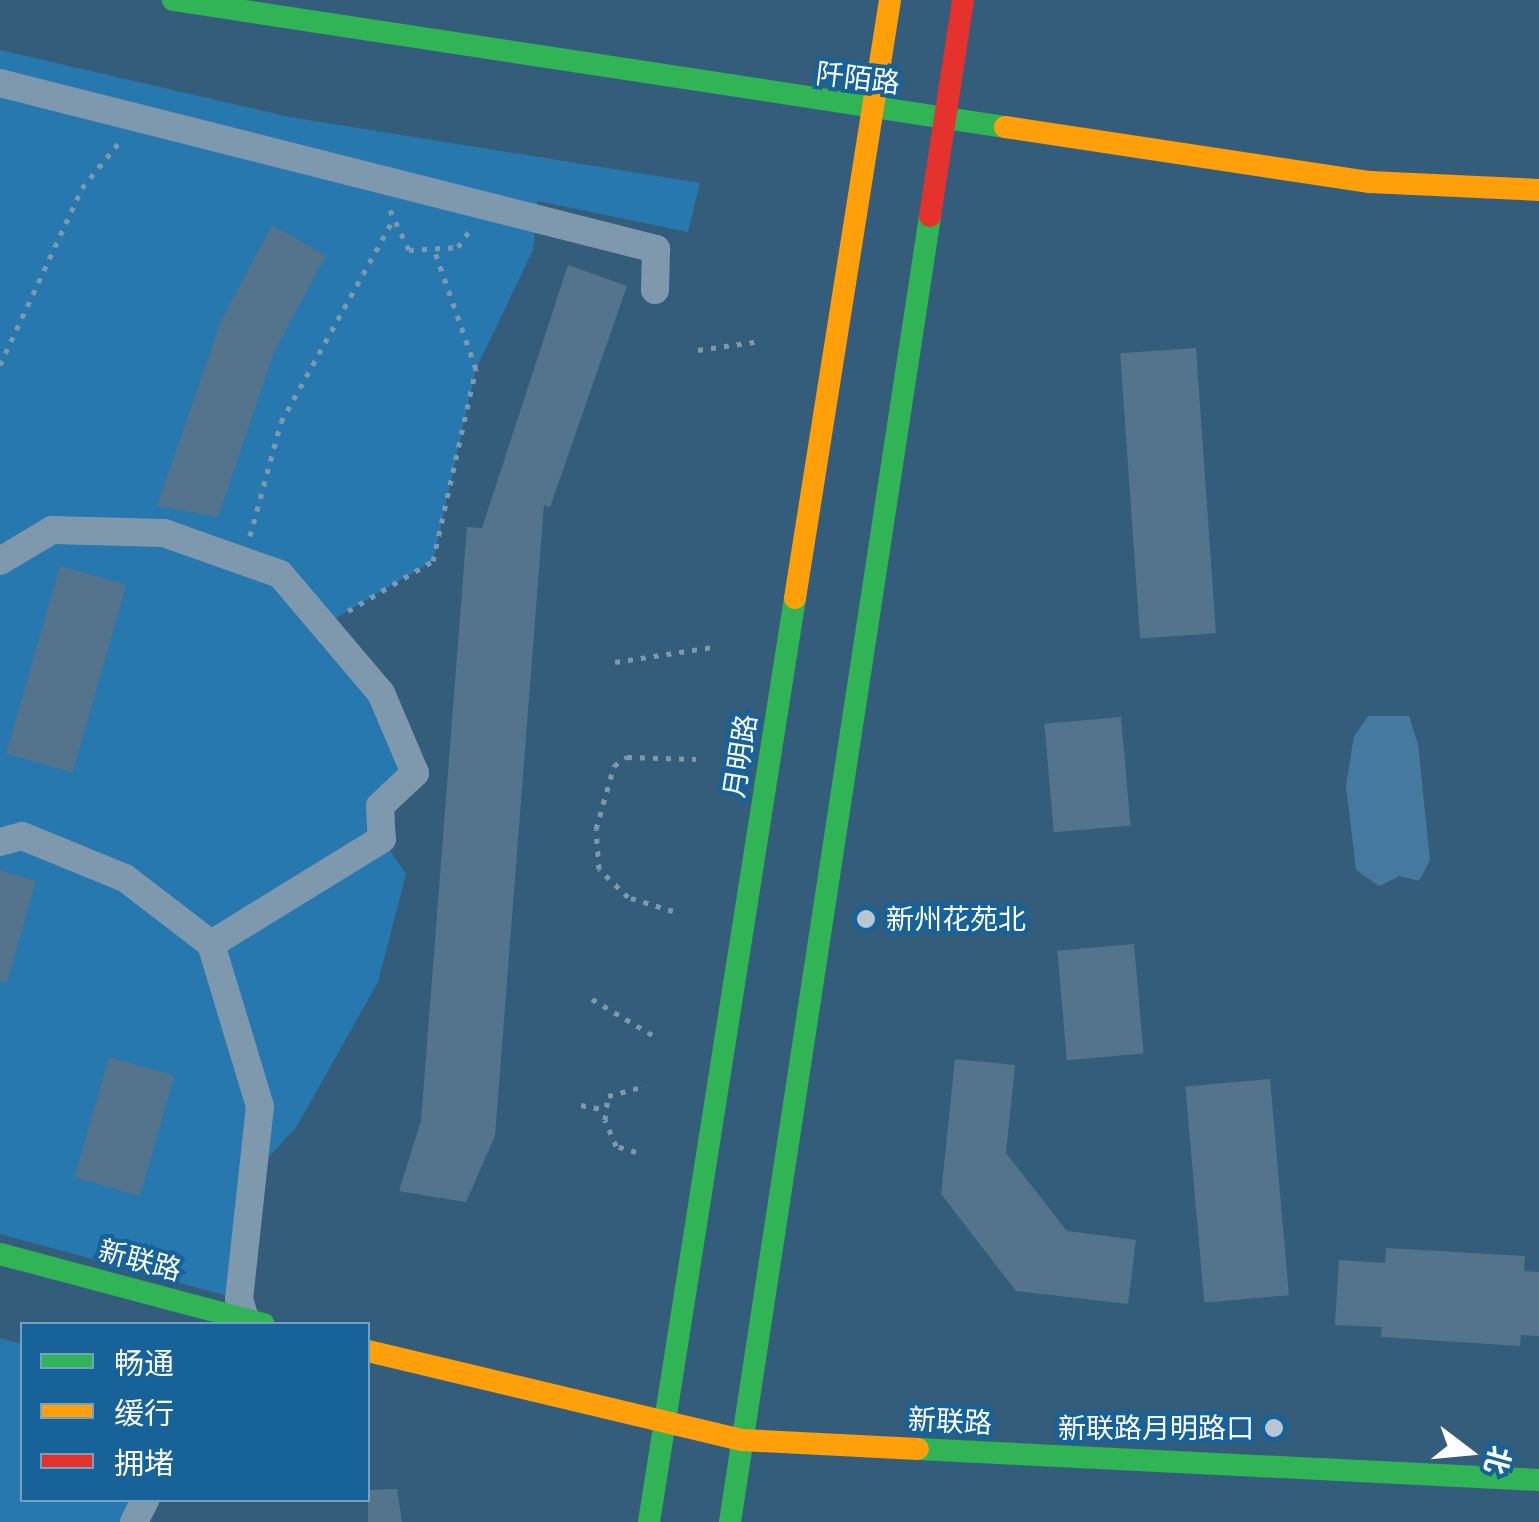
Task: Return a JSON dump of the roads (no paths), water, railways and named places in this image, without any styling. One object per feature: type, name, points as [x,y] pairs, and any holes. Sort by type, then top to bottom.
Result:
[{"type":"street","name":"阡陌路","points":[[174,0],[874,113],[944,117],[1370,182],[1539,190]]},
{"type":"street","name":"月明路","points":[[649,1522],[890,0]]},
{"type":"street","points":[[730,1522],[963,0]]},
{"type":"street","points":[[0,83],[656,249],[655,290]]},
{"type":"street","points":[[2,556],[52,530],[164,533],[280,574],[382,693],[415,772],[380,806],[382,839],[211,944]]},
{"type":"street","points":[[0,842],[22,836],[125,878],[211,944],[260,1106],[239,1299],[254,1322]]},
{"type":"street","name":"新联路","points":[[0,1254],[187,1315],[254,1322]]},
{"type":"street","name":"新联路","points":[[370,1352],[664,1426],[742,1440],[1539,1480]]},
{"type":"place","name":"新州花苑北","points":[[866,919]]},
{"type":"place","name":"新联路月明路口","points":[[1274,1428]]}]
